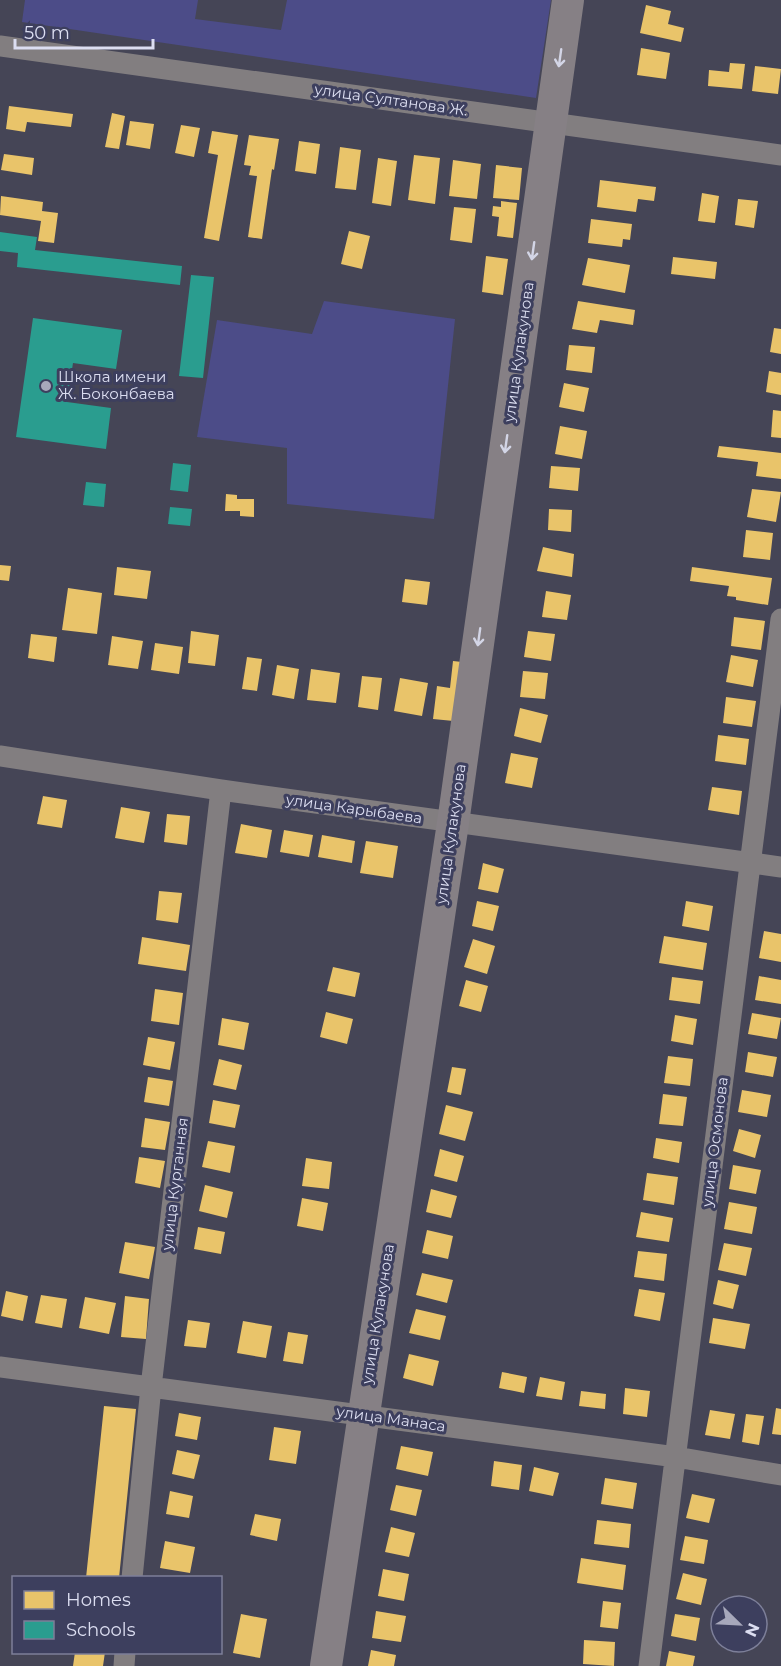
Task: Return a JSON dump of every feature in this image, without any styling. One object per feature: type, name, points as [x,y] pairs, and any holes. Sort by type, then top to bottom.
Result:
[{"type":"street","name":"улица Кулакунова","points":[[326,1666],[453,823],[568,0]]},
{"type":"street","name":"улица Султанова Ж.","points":[[0,46],[781,154]]},
{"type":"street","name":"улица Осмонова","points":[[650,1666],[781,619]]},
{"type":"street","name":"улица Карыбаева","points":[[0,756],[453,823],[781,867]]},
{"type":"street","name":"улица Курганная","points":[[132,1576],[151,1387],[221,790]]},
{"type":"street","name":"улица Манаса","points":[[0,1367],[676,1457],[781,1475]]},
{"type":"shaded area","points":[[25,0],[198,0],[195,19],[281,30],[287,0],[551,0],[536,98],[22,22]]},
{"type":"shaded area","points":[[324,301],[455,319],[434,519],[287,504],[287,448],[197,437],[217,320],[312,334]]},
{"type":"building: Homes","points":[[646,5],[671,11],[668,24],[684,28],[681,42],[640,33]]},
{"type":"building: Homes","points":[[641,48],[670,53],[666,79],[637,75]]},
{"type":"building: Homes","points":[[730,63],[745,64],[742,89],[708,86],[709,70],[729,72]]},
{"type":"building: Homes","points":[[755,66],[781,69],[778,94],[752,91]]},
{"type":"building: Homes","points":[[9,106],[73,114],[71,127],[27,122],[25,132],[6,129]]},
{"type":"building: Homes","points":[[112,113],[125,116],[119,149],[105,147]]},
{"type":"building: Homes","points":[[130,121],[154,124],[150,149],[126,145]]},
{"type":"building: Homes","points":[[181,125],[200,128],[194,157],[175,153]]},
{"type":"building: Homes","points":[[212,131],[238,135],[219,241],[204,238],[218,155],[208,153]]},
{"type":"building: Homes","points":[[249,135],[279,139],[274,170],[272,169],[262,239],[248,237],[257,176],[249,175],[251,166],[244,165]]},
{"type":"building: Homes","points":[[299,141],[320,144],[316,174],[295,171]]},
{"type":"building: Homes","points":[[340,147],[361,150],[356,190],[335,188]]},
{"type":"building: Homes","points":[[4,154],[34,158],[32,175],[1,170]]},
{"type":"building: Homes","points":[[414,155],[440,158],[435,204],[408,200]]},
{"type":"building: Homes","points":[[378,158],[397,161],[391,206],[372,203]]},
{"type":"building: Homes","points":[[453,160],[481,164],[477,199],[449,196]]},
{"type":"building: Homes","points":[[496,165],[522,168],[519,200],[493,198]]},
{"type":"building: Homes","points":[[600,180],[656,187],[654,201],[638,199],[636,212],[597,207]]},
{"type":"building: Homes","points":[[702,193],[719,196],[715,223],[698,221]]},
{"type":"building: Homes","points":[[1,196],[43,202],[42,211],[58,213],[54,243],[38,241],[41,221],[0,215]]},
{"type":"building: Homes","points":[[738,199],[758,201],[754,228],[735,225]]},
{"type":"building: Homes","points":[[501,201],[517,203],[513,238],[497,236],[499,217],[492,216],[493,206],[501,207]]},
{"type":"building: Homes","points":[[454,207],[476,209],[472,243],[450,240]]},
{"type":"building: Homes","points":[[591,219],[632,224],[630,240],[623,239],[622,247],[588,243]]},
{"type":"building: Homes","points":[[349,231],[370,236],[362,269],[341,264]]},
{"type":"building: Homes","points":[[486,256],[508,259],[503,295],[482,292]]},
{"type":"building: Homes","points":[[673,257],[717,262],[715,279],[671,274]]},
{"type":"building: Homes","points":[[588,258],[630,265],[625,293],[582,285]]},
{"type":"building: Homes","points":[[578,301],[635,310],[633,325],[600,320],[597,333],[572,329]]},
{"type":"building: Homes","points":[[774,328],[781,329],[781,354],[770,352]]},
{"type":"building: Homes","points":[[569,345],[595,347],[592,373],[566,370]]},
{"type":"building: Homes","points":[[769,371],[781,373],[781,395],[766,392]]},
{"type":"building: Homes","points":[[564,383],[589,388],[584,412],[559,407]]},
{"type":"building: Homes","points":[[773,410],[781,411],[781,438],[771,437]]},
{"type":"building: Homes","points":[[560,426],[587,431],[582,459],[555,454]]},
{"type":"building: Homes","points":[[719,446],[781,453],[781,479],[756,476],[758,462],[717,457]]},
{"type":"building: Homes","points":[[551,466],[580,468],[578,491],[549,488]]},
{"type":"building: Homes","points":[[752,489],[781,492],[776,522],[747,517]]},
{"type":"building: Homes","points":[[226,494],[237,495],[237,499],[254,499],[254,517],[240,516],[240,511],[225,511]]},
{"type":"building: Homes","points":[[549,509],[572,510],[571,532],[548,530]]},
{"type":"building: Homes","points":[[746,530],[773,533],[770,560],[743,557]]},
{"type":"building: Homes","points":[[543,547],[574,554],[572,577],[537,571]]},
{"type":"building: Homes","points":[[0,565],[11,566],[9,581],[0,580]]},
{"type":"building: Homes","points":[[117,567],[151,571],[147,599],[114,595]]},
{"type":"building: Homes","points":[[692,567],[772,578],[768,605],[736,600],[736,597],[727,596],[729,586],[690,581]]},
{"type":"building: Homes","points":[[405,579],[430,582],[427,605],[402,602]]},
{"type":"building: Homes","points":[[68,588],[102,593],[97,634],[62,630]]},
{"type":"building: Homes","points":[[546,591],[571,595],[567,620],[542,617]]},
{"type":"building: Homes","points":[[734,617],[765,621],[761,650],[731,646]]},
{"type":"building: Homes","points":[[191,631],[219,635],[215,666],[188,663]]},
{"type":"building: Homes","points":[[528,631],[555,634],[551,661],[524,657]]},
{"type":"building: Homes","points":[[31,634],[57,637],[54,662],[28,658]]},
{"type":"building: Homes","points":[[112,636],[143,641],[138,669],[108,665]]},
{"type":"building: Homes","points":[[155,643],[183,647],[179,674],[151,670]]},
{"type":"building: Homes","points":[[731,655],[758,660],[753,687],[726,682]]},
{"type":"building: Homes","points":[[247,657],[262,659],[257,691],[242,689]]},
{"type":"building: Homes","points":[[453,661],[471,663],[464,722],[433,719],[437,686],[450,688]]},
{"type":"building: Homes","points":[[277,665],[299,669],[294,699],[272,695]]},
{"type":"building: Homes","points":[[311,669],[340,673],[336,703],[307,700]]},
{"type":"building: Homes","points":[[523,671],[548,673],[545,699],[520,697]]},
{"type":"building: Homes","points":[[362,676],[382,678],[378,710],[358,707]]},
{"type":"building: Homes","points":[[400,678],[428,683],[422,716],[394,711]]},
{"type":"building: Homes","points":[[726,697],[756,701],[752,727],[723,723]]},
{"type":"building: Homes","points":[[520,708],[548,715],[541,743],[514,736]]},
{"type":"building: Homes","points":[[718,735],[749,739],[746,765],[715,761]]},
{"type":"building: Homes","points":[[511,753],[538,758],[532,788],[505,783]]},
{"type":"building: Homes","points":[[712,787],[742,791],[739,815],[708,810]]},
{"type":"building: Homes","points":[[43,796],[67,800],[62,828],[37,824]]},
{"type":"building: Homes","points":[[121,807],[150,812],[144,843],[115,838]]},
{"type":"building: Homes","points":[[167,814],[190,816],[187,845],[164,842]]},
{"type":"building: Homes","points":[[241,824],[272,830],[267,858],[235,853]]},
{"type":"building: Homes","points":[[284,830],[313,835],[309,857],[280,852]]},
{"type":"building: Homes","points":[[322,835],[355,841],[352,863],[318,857]]},
{"type":"building: Homes","points":[[366,841],[398,846],[393,878],[360,873]]},
{"type":"building: Homes","points":[[483,863],[504,869],[498,893],[478,889]]},
{"type":"building: Homes","points":[[159,891],[182,893],[178,923],[156,920]]},
{"type":"building: Homes","points":[[477,901],[499,906],[493,931],[472,926]]},
{"type":"building: Homes","points":[[686,901],[713,906],[709,931],[682,926]]},
{"type":"building: Homes","points":[[764,931],[781,934],[781,962],[759,958]]},
{"type":"building: Homes","points":[[664,936],[707,943],[703,970],[659,963]]},
{"type":"building: Homes","points":[[142,937],[190,945],[186,971],[138,964]]},
{"type":"building: Homes","points":[[473,939],[495,946],[487,974],[464,967]]},
{"type":"building: Homes","points":[[333,967],[360,973],[355,997],[327,991]]},
{"type":"building: Homes","points":[[759,976],[781,980],[781,1004],[755,1000]]},
{"type":"building: Homes","points":[[672,977],[703,981],[700,1004],[669,1000]]},
{"type":"building: Homes","points":[[466,980],[488,986],[481,1012],[459,1006]]},
{"type":"building: Homes","points":[[155,989],[183,993],[179,1025],[151,1021]]},
{"type":"building: Homes","points":[[326,1012],[353,1019],[347,1044],[320,1037]]},
{"type":"building: Homes","points":[[752,1013],[781,1018],[777,1039],[748,1034]]},
{"type":"building: Homes","points":[[675,1015],[697,1019],[693,1045],[671,1041]]},
{"type":"building: Homes","points":[[222,1018],[249,1023],[244,1050],[218,1045]]},
{"type":"building: Homes","points":[[148,1037],[175,1042],[170,1070],[143,1065]]},
{"type":"building: Homes","points":[[748,1052],[777,1057],[773,1077],[745,1072]]},
{"type":"building: Homes","points":[[668,1056],[693,1059],[690,1086],[664,1083]]},
{"type":"building: Homes","points":[[219,1059],[242,1065],[236,1090],[213,1085]]},
{"type":"building: Homes","points":[[452,1067],[466,1069],[461,1095],[447,1092]]},
{"type":"building: Homes","points":[[148,1077],[173,1081],[169,1106],[144,1102]]},
{"type":"building: Homes","points":[[742,1090],[771,1095],[767,1117],[738,1112]]},
{"type":"building: Homes","points":[[663,1094],[687,1097],[683,1126],[659,1124]]},
{"type":"building: Homes","points":[[213,1100],[240,1105],[235,1128],[209,1123]]},
{"type":"building: Homes","points":[[446,1105],[473,1112],[465,1141],[439,1134]]},
{"type":"building: Homes","points":[[145,1118],[170,1122],[165,1150],[141,1147]]},
{"type":"building: Homes","points":[[739,1129],[761,1135],[755,1158],[733,1151]]},
{"type":"building: Homes","points":[[656,1138],[682,1142],[679,1163],[653,1158]]},
{"type":"building: Homes","points":[[208,1141],[235,1146],[230,1173],[202,1167]]},
{"type":"building: Homes","points":[[440,1149],[464,1156],[457,1182],[434,1176]]},
{"type":"building: Homes","points":[[139,1157],[165,1161],[160,1188],[135,1183]]},
{"type":"building: Homes","points":[[306,1158],[332,1162],[329,1189],[302,1186]]},
{"type":"building: Homes","points":[[733,1165],[761,1170],[756,1194],[729,1189]]},
{"type":"building: Homes","points":[[647,1173],[678,1177],[674,1205],[643,1200]]},
{"type":"building: Homes","points":[[205,1185],[233,1192],[227,1218],[199,1211]]},
{"type":"building: Homes","points":[[431,1189],[457,1196],[451,1218],[426,1212]]},
{"type":"building: Homes","points":[[302,1198],[328,1203],[323,1231],[297,1226]]},
{"type":"building: Homes","points":[[729,1202],[757,1207],[752,1234],[724,1229]]},
{"type":"building: Homes","points":[[641,1212],[673,1218],[669,1242],[636,1237]]},
{"type":"building: Homes","points":[[198,1227],[225,1232],[221,1254],[194,1249]]},
{"type":"building: Homes","points":[[427,1230],[453,1236],[448,1259],[422,1253]]},
{"type":"building: Homes","points":[[125,1242],[155,1247],[149,1279],[119,1273]]},
{"type":"building: Homes","points":[[724,1243],[752,1248],[746,1276],[718,1270]]},
{"type":"building: Homes","points":[[638,1251],[667,1254],[664,1281],[634,1277]]},
{"type":"building: Homes","points":[[422,1273],[453,1280],[447,1303],[416,1295]]},
{"type":"building: Homes","points":[[718,1280],[739,1285],[733,1309],[713,1304]]},
{"type":"building: Homes","points":[[639,1289],[665,1293],[660,1321],[634,1316]]},
{"type":"building: Homes","points":[[6,1291],[28,1296],[23,1321],[1,1316]]},
{"type":"building: Homes","points":[[41,1295],[67,1299],[62,1328],[35,1323]]},
{"type":"building: Homes","points":[[125,1296],[149,1299],[146,1339],[121,1337]]},
{"type":"building: Homes","points":[[85,1297],[116,1303],[109,1334],[79,1328]]},
{"type":"building: Homes","points":[[416,1309],[446,1316],[440,1340],[409,1333]]},
{"type":"building: Homes","points":[[713,1318],[750,1324],[745,1349],[709,1343]]},
{"type":"building: Homes","points":[[188,1320],[210,1323],[206,1348],[184,1346]]},
{"type":"building: Homes","points":[[243,1321],[272,1326],[266,1358],[237,1353]]},
{"type":"building: Homes","points":[[288,1332],[308,1335],[303,1364],[283,1361]]},
{"type":"building: Homes","points":[[409,1354],[439,1361],[433,1386],[403,1378]]},
{"type":"building: Homes","points":[[502,1372],[527,1377],[524,1393],[499,1388]]},
{"type":"building: Homes","points":[[540,1377],[565,1382],[562,1400],[536,1396]]},
{"type":"building: Homes","points":[[625,1388],[650,1391],[647,1417],[623,1414]]},
{"type":"building: Homes","points":[[581,1391],[606,1394],[605,1409],[579,1406]]},
{"type":"building: Homes","points":[[104,1406],[136,1409],[119,1576],[86,1576]]},
{"type":"building: Homes","points":[[776,1408],[781,1409],[781,1435],[772,1434]]},
{"type":"building: Homes","points":[[710,1410],[735,1414],[730,1439],[705,1435]]},
{"type":"building: Homes","points":[[179,1413],[201,1417],[197,1440],[175,1436]]},
{"type":"building: Homes","points":[[746,1414],[764,1416],[759,1445],[742,1442]]},
{"type":"building: Homes","points":[[274,1427],[301,1431],[296,1464],[269,1460]]},
{"type":"building: Homes","points":[[401,1446],[433,1452],[428,1476],[396,1469]]},
{"type":"building: Homes","points":[[177,1450],[200,1455],[194,1479],[172,1474]]},
{"type":"building: Homes","points":[[494,1461],[522,1465],[519,1490],[491,1486]]},
{"type":"building: Homes","points":[[534,1467],[559,1473],[553,1496],[529,1491]]},
{"type":"building: Homes","points":[[605,1478],[637,1483],[633,1509],[601,1504]]},
{"type":"building: Homes","points":[[396,1485],[422,1490],[416,1516],[390,1510]]},
{"type":"building: Homes","points":[[170,1491],[193,1496],[189,1518],[166,1514]]},
{"type":"building: Homes","points":[[692,1494],[715,1499],[709,1523],[686,1518]]},
{"type":"building: Homes","points":[[255,1514],[281,1519],[277,1541],[250,1535]]},
{"type":"building: Homes","points":[[597,1520],[631,1524],[629,1548],[594,1544]]},
{"type":"building: Homes","points":[[391,1527],[415,1533],[409,1557],[385,1552]]},
{"type":"building: Homes","points":[[685,1536],[708,1540],[704,1564],[680,1560]]},
{"type":"building: Homes","points":[[165,1541],[195,1547],[190,1573],[160,1568]]},
{"type":"building: Homes","points":[[581,1558],[626,1565],[623,1590],[577,1583]]},
{"type":"building: Homes","points":[[383,1569],[409,1574],[404,1601],[378,1596]]},
{"type":"building: Homes","points":[[683,1573],[707,1579],[701,1605],[676,1599]]},
{"type":"building: Homes","points":[[603,1601],[621,1603],[618,1629],[600,1627]]},
{"type":"building: Homes","points":[[376,1611],[406,1616],[401,1642],[372,1638]]},
{"type":"building: Homes","points":[[241,1614],[267,1619],[260,1658],[233,1653]]},
{"type":"building: Homes","points":[[675,1614],[700,1618],[696,1641],[671,1636]]},
{"type":"building: Homes","points":[[584,1640],[615,1642],[614,1666],[583,1664]]},
{"type":"building: Homes","points":[[371,1650],[396,1655],[394,1666],[368,1666]]},
{"type":"building: Homes","points":[[669,1651],[695,1656],[693,1666],[666,1666]]},
{"type":"building: Homes","points":[[75,1654],[105,1654],[103,1666],[73,1666]]},
{"type":"building: Schools","points":[[0,232],[37,237],[35,250],[182,266],[180,285],[17,267],[18,253],[0,251]]},
{"type":"building: Schools","points":[[191,275],[214,277],[203,378],[179,376]]},
{"type":"building: Schools","name":"Школа имени Ж. Боконбаева","points":[[33,318],[122,330],[116,369],[73,363],[67,402],[111,408],[106,449],[16,437]]},
{"type":"building: Schools","points":[[173,463],[191,465],[188,492],[170,490]]},
{"type":"building: Schools","points":[[86,482],[106,484],[104,507],[83,505]]},
{"type":"building: Schools","points":[[170,507],[192,509],[190,526],[168,524]]},
{"type":"place","name":"Школа имени Ж. Боконбаева","points":[[46,386]]}]
